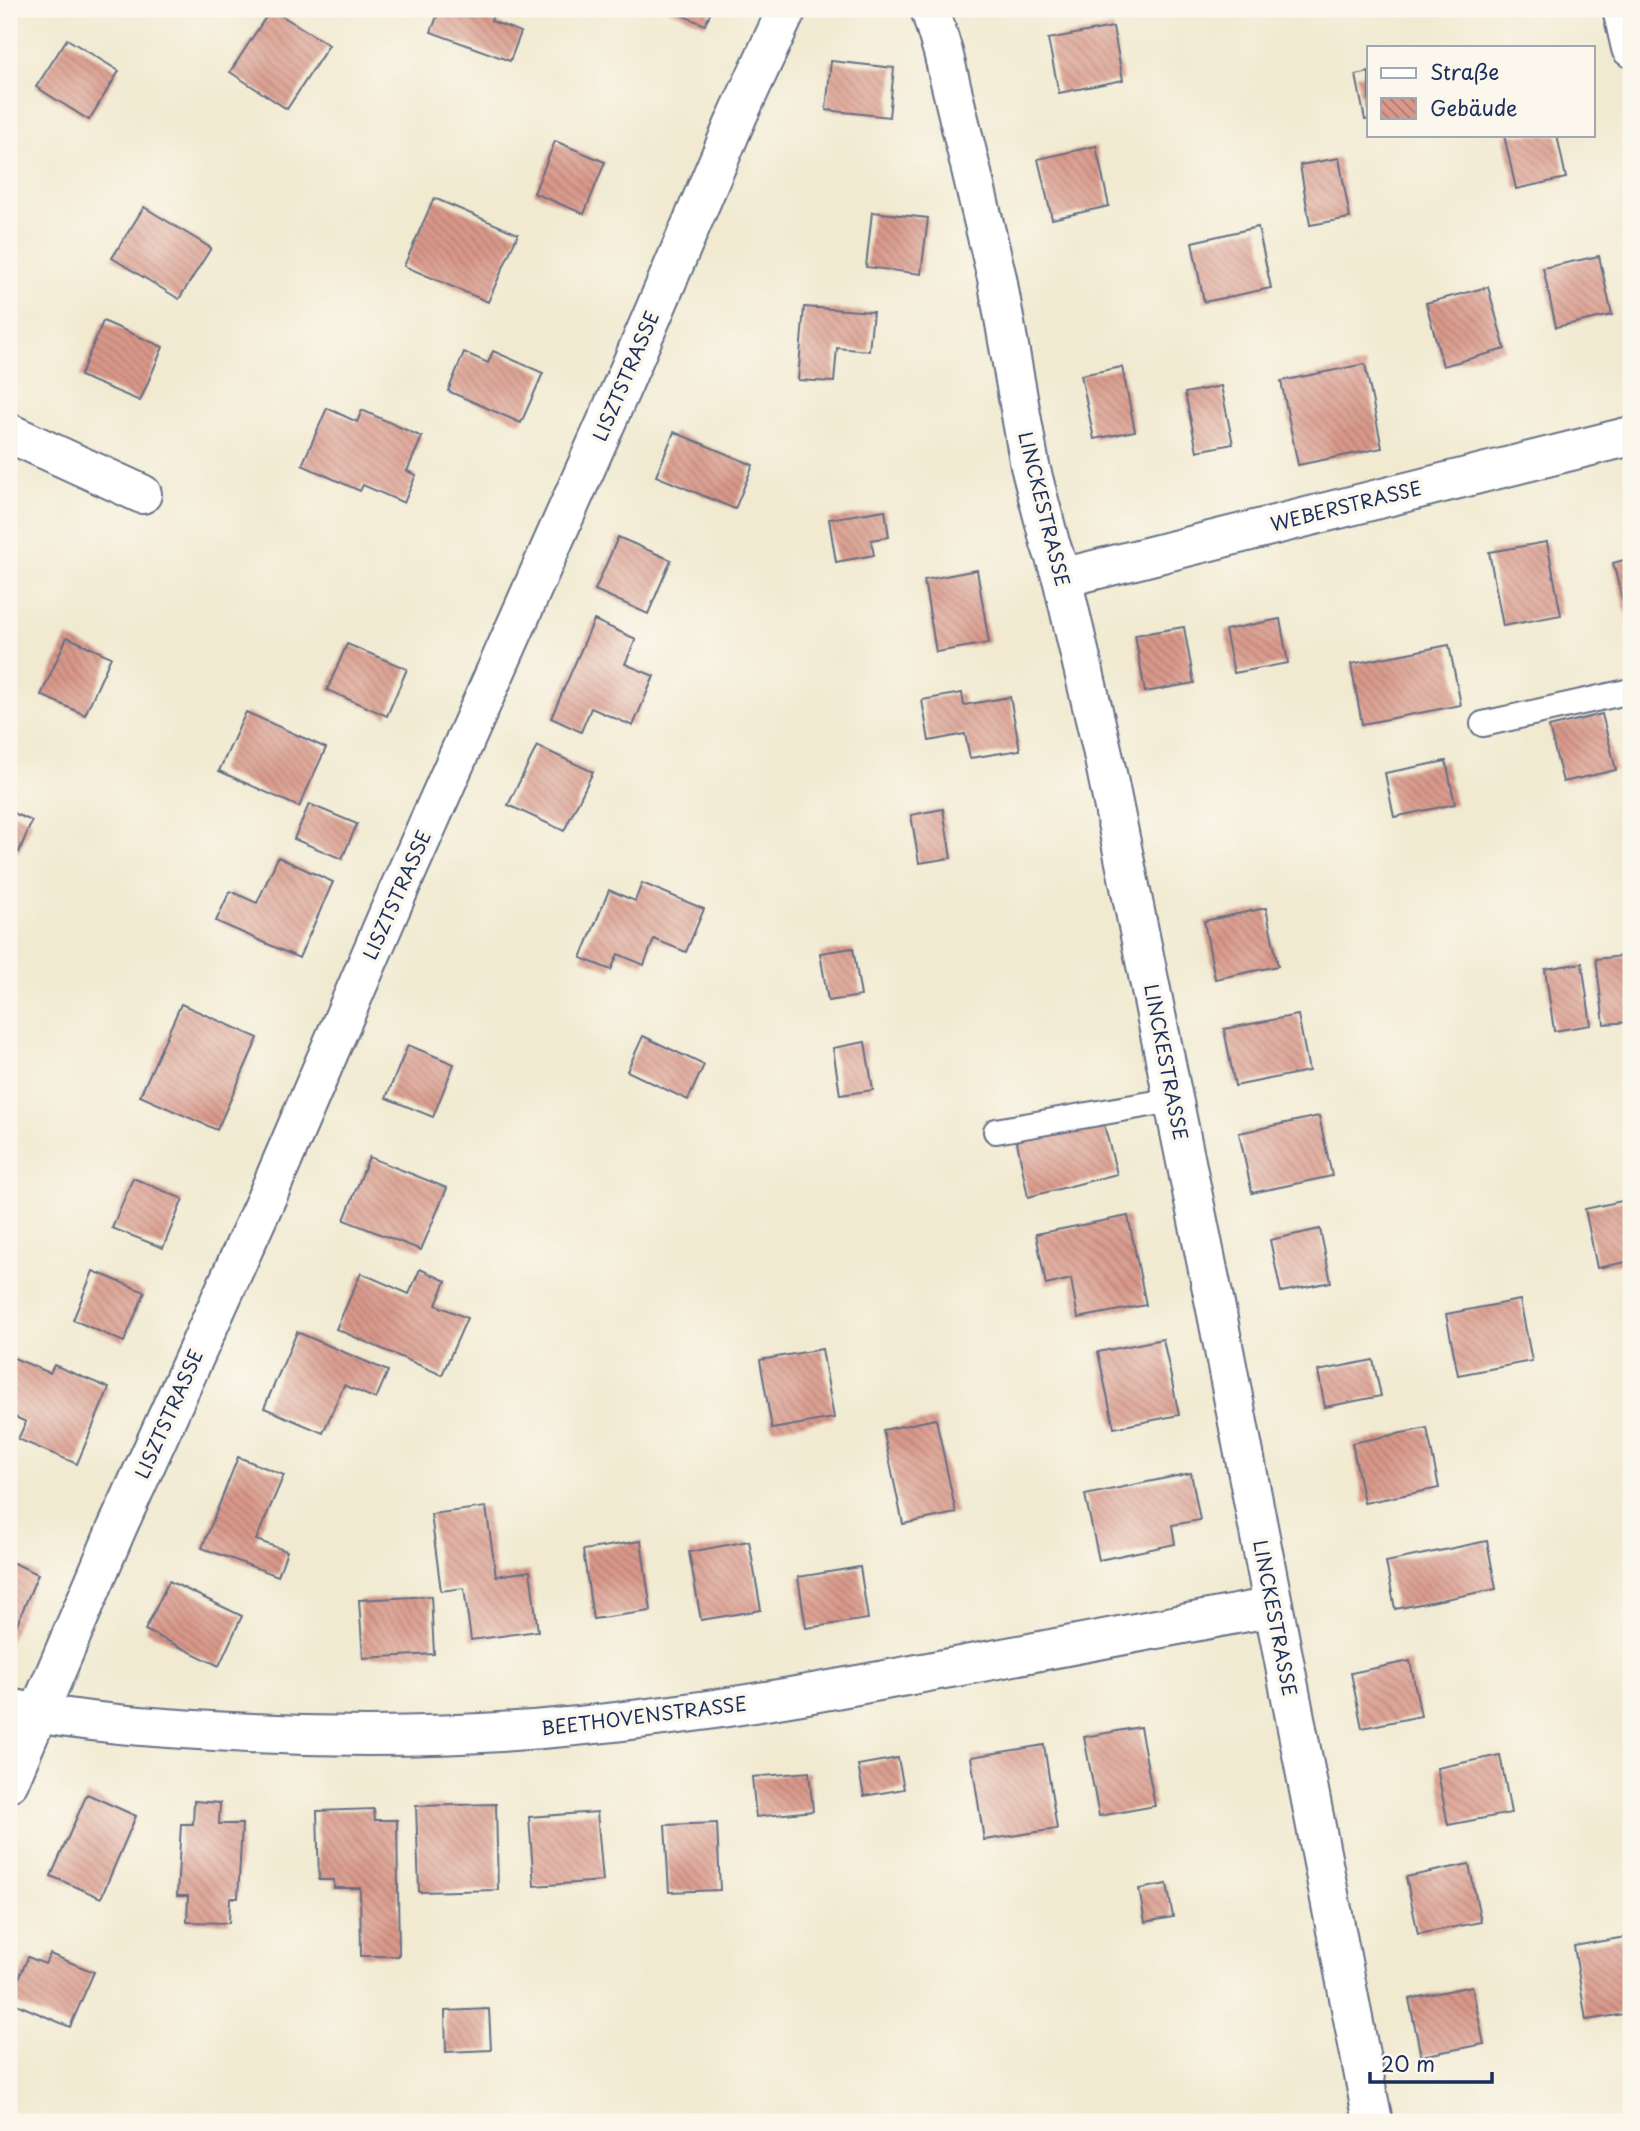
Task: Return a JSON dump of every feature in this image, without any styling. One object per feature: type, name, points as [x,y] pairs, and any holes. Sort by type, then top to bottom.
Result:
[{"type":"street","name":"LISZTSTRASSE","points":[[9,1782],[24,1711],[117,1528],[266,1199],[738,115],[787,9]]},
{"type":"street","name":"LINCKESTRASSE","points":[[930,9],[943,52],[997,278],[1030,466],[1062,578],[1102,749],[1373,2122]]},
{"type":"street","points":[[1622,9],[1631,48]]},
{"type":"street","points":[[9,433],[142,494]]},
{"type":"street","name":"WEBERSTRASSE","points":[[1062,578],[1631,436]]},
{"type":"street","name":"BEETHOVENSTRASSE","points":[[24,1711],[151,1728],[328,1737],[506,1732],[645,1719],[824,1692],[1273,1607]]},
{"type":"lane","points":[[1483,724],[1631,691]]},
{"type":"lane","points":[[996,1130],[1173,1100]]},
{"type":"building","points":[[271,9],[329,45],[287,109],[230,72]]},
{"type":"building","points":[[440,9],[495,9],[491,21],[521,32],[510,61],[431,32]]},
{"type":"building","points":[[667,9],[712,9],[705,25]]},
{"type":"building","points":[[1113,27],[1123,80],[1059,93],[1048,39]]},
{"type":"building","points":[[67,39],[119,71],[89,120],[36,87]]},
{"type":"building","points":[[831,61],[894,68],[889,117],[826,110]]},
{"type":"building","points":[[1367,72],[1365,120],[1356,75]]},
{"type":"building","points":[[1504,136],[1557,136],[1566,178],[1516,189]]},
{"type":"building","points":[[555,141],[605,162],[584,214],[534,193]]},
{"type":"building","points":[[1096,146],[1109,206],[1052,219],[1038,159]]},
{"type":"building","points":[[1339,158],[1350,218],[1310,225],[1300,165]]},
{"type":"building","points":[[434,198],[518,234],[488,302],[404,266]]},
{"type":"building","points":[[144,207],[211,248],[179,299],[112,258]]},
{"type":"building","points":[[872,212],[928,218],[921,274],[866,267]]},
{"type":"building","points":[[1258,227],[1271,288],[1204,302],[1192,242]]},
{"type":"building","points":[[1599,256],[1612,315],[1556,327],[1543,268]]},
{"type":"building","points":[[1488,287],[1505,349],[1443,366],[1426,303]]},
{"type":"building","points":[[804,307],[873,312],[869,351],[837,348],[834,382],[798,380]]},
{"type":"building","points":[[103,321],[163,347],[140,401],[80,376]]},
{"type":"building","points":[[493,351],[543,373],[521,423],[448,391],[464,352],[488,363]]},
{"type":"building","points":[[1365,364],[1382,448],[1298,465],[1281,381]]},
{"type":"building","points":[[1122,367],[1135,431],[1094,439],[1081,375]]},
{"type":"building","points":[[1221,386],[1233,444],[1197,451],[1185,393]]},
{"type":"building","points":[[327,408],[357,422],[362,410],[422,437],[407,471],[416,475],[404,503],[363,485],[360,491],[302,465]]},
{"type":"building","points":[[674,432],[753,465],[735,509],[656,476]]},
{"type":"building","points":[[885,510],[889,537],[871,540],[874,555],[836,562],[829,519]]},
{"type":"building","points":[[618,537],[671,560],[648,614],[595,590]]},
{"type":"building","points":[[1547,542],[1561,615],[1503,626],[1489,552]]},
{"type":"building","points":[[1631,558],[1631,625],[1629,625],[1613,563]]},
{"type":"building","points":[[977,570],[989,643],[936,652],[924,580]]},
{"type":"building","points":[[1280,619],[1288,663],[1234,673],[1225,630]]},
{"type":"building","points":[[594,620],[636,639],[625,664],[654,676],[633,726],[591,708],[581,732],[551,718]]},
{"type":"building","points":[[1184,627],[1194,683],[1145,692],[1135,635]]},
{"type":"building","points":[[67,637],[111,657],[85,715],[41,695]]},
{"type":"building","points":[[347,644],[407,669],[387,716],[327,690]]},
{"type":"building","points":[[1449,645],[1461,705],[1362,724],[1351,664]]},
{"type":"building","points":[[962,693],[964,705],[1010,697],[1020,750],[970,758],[965,734],[929,741],[922,700]]},
{"type":"building","points":[[246,712],[326,748],[299,807],[219,771]]},
{"type":"building","points":[[1602,714],[1616,770],[1563,782],[1549,727]]},
{"type":"building","points":[[537,746],[593,772],[564,831],[508,805]]},
{"type":"building","points":[[1446,761],[1455,804],[1394,817],[1385,773]]},
{"type":"building","points":[[309,804],[357,824],[342,859],[294,839]]},
{"type":"building","points":[[943,809],[951,858],[919,863],[911,815]]},
{"type":"building","points":[[9,811],[32,821],[19,852],[9,848]]},
{"type":"building","points":[[278,857],[333,882],[299,958],[216,921],[230,891],[257,903]]},
{"type":"building","points":[[642,883],[704,909],[686,952],[654,939],[644,965],[618,954],[611,970],[581,958],[609,890],[635,901]]},
{"type":"building","points":[[1266,908],[1278,966],[1215,979],[1204,921]]},
{"type":"building","points":[[853,948],[861,996],[828,1001],[820,953]]},
{"type":"building","points":[[1631,955],[1631,1022],[1604,1024],[1596,959]]},
{"type":"building","points":[[1582,963],[1591,1025],[1554,1031],[1545,969]]},
{"type":"building","points":[[181,1004],[258,1038],[217,1130],[140,1096]]},
{"type":"building","points":[[1298,1015],[1309,1071],[1235,1086],[1224,1029]]},
{"type":"building","points":[[643,1036],[704,1065],[688,1100],[627,1071]]},
{"type":"building","points":[[865,1042],[873,1090],[840,1095],[833,1048]]},
{"type":"building","points":[[408,1045],[454,1064],[433,1117],[386,1098]]},
{"type":"building","points":[[1319,1116],[1332,1176],[1252,1193],[1239,1133]]},
{"type":"building","points":[[1103,1121],[1117,1174],[1028,1197],[1016,1137]]},
{"type":"building","points":[[369,1157],[447,1188],[421,1250],[344,1220]]},
{"type":"building","points":[[133,1178],[183,1199],[163,1248],[112,1228]]},
{"type":"building","points":[[1631,1199],[1631,1261],[1597,1268],[1585,1209]]},
{"type":"building","points":[[1128,1216],[1146,1305],[1078,1318],[1071,1279],[1046,1285],[1036,1234]]},
{"type":"building","points":[[1320,1229],[1331,1282],[1281,1292],[1270,1240]]},
{"type":"building","points":[[420,1269],[446,1281],[436,1305],[467,1318],[442,1375],[336,1329],[361,1273],[409,1294]]},
{"type":"building","points":[[93,1271],[145,1292],[124,1342],[73,1320]]},
{"type":"building","points":[[1520,1300],[1532,1361],[1458,1375],[1446,1314]]},
{"type":"building","points":[[297,1332],[388,1371],[376,1399],[344,1385],[323,1433],[264,1408]]},
{"type":"building","points":[[1163,1339],[1179,1415],[1114,1428],[1098,1352]]},
{"type":"building","points":[[822,1349],[834,1418],[772,1429],[760,1360]]},
{"type":"building","points":[[9,1356],[50,1373],[54,1365],[109,1388],[77,1464],[18,1439],[26,1422],[9,1414]]},
{"type":"building","points":[[1373,1360],[1381,1396],[1325,1407],[1318,1371]]},
{"type":"building","points":[[936,1419],[956,1513],[903,1524],[883,1430]]},
{"type":"building","points":[[1427,1428],[1439,1488],[1364,1503],[1352,1443]]},
{"type":"building","points":[[238,1457],[284,1475],[256,1540],[287,1551],[278,1576],[202,1548]]},
{"type":"building","points":[[1191,1473],[1200,1520],[1172,1525],[1175,1544],[1099,1560],[1085,1495]]},
{"type":"building","points":[[486,1507],[496,1576],[530,1571],[538,1631],[471,1640],[464,1588],[441,1591],[431,1514]]},
{"type":"building","points":[[641,1541],[651,1611],[593,1619],[583,1550]]},
{"type":"building","points":[[749,1541],[761,1610],[701,1620],[689,1552]]},
{"type":"building","points":[[1487,1541],[1496,1589],[1395,1609],[1386,1562]]},
{"type":"building","points":[[9,1561],[38,1574],[9,1643]]},
{"type":"building","points":[[860,1567],[868,1619],[806,1628],[798,1577]]},
{"type":"building","points":[[169,1581],[242,1616],[219,1666],[145,1630]]},
{"type":"building","points":[[431,1596],[434,1654],[363,1658],[359,1600]]},
{"type":"building","points":[[1410,1661],[1421,1716],[1362,1728],[1351,1673]]},
{"type":"building","points":[[1140,1727],[1155,1806],[1099,1816],[1084,1737]]},
{"type":"building","points":[[1044,1745],[1057,1829],[984,1840],[971,1757]]},
{"type":"building","points":[[1500,1755],[1511,1813],[1448,1825],[1437,1768]]},
{"type":"building","points":[[898,1758],[904,1789],[864,1796],[858,1765]]},
{"type":"building","points":[[809,1772],[813,1811],[756,1817],[752,1777]]},
{"type":"building","points":[[87,1794],[136,1816],[101,1898],[51,1876]]},
{"type":"building","points":[[194,1801],[220,1803],[219,1824],[242,1824],[238,1898],[230,1898],[229,1923],[187,1922],[188,1896],[177,1896],[181,1824],[193,1824]]},
{"type":"building","points":[[496,1804],[498,1890],[419,1892],[416,1806]]},
{"type":"building","points":[[374,1809],[375,1820],[397,1820],[399,1956],[361,1956],[360,1888],[334,1888],[334,1880],[319,1880],[317,1811]]},
{"type":"building","points":[[597,1812],[603,1881],[534,1886],[529,1817]]},
{"type":"building","points":[[717,1823],[720,1890],[669,1892],[665,1825]]},
{"type":"building","points":[[1469,1864],[1481,1922],[1418,1934],[1406,1877]]},
{"type":"building","points":[[1167,1884],[1173,1917],[1145,1922],[1139,1889]]},
{"type":"building","points":[[1631,1936],[1631,2013],[1586,2020],[1574,1946]]},
{"type":"building","points":[[50,1954],[94,1972],[70,2027],[9,2001],[28,1957],[45,1964]]},
{"type":"building","points":[[1472,1986],[1484,2044],[1421,2056],[1409,1999]]},
{"type":"building","points":[[489,2009],[491,2050],[446,2052],[445,2011]]}]
